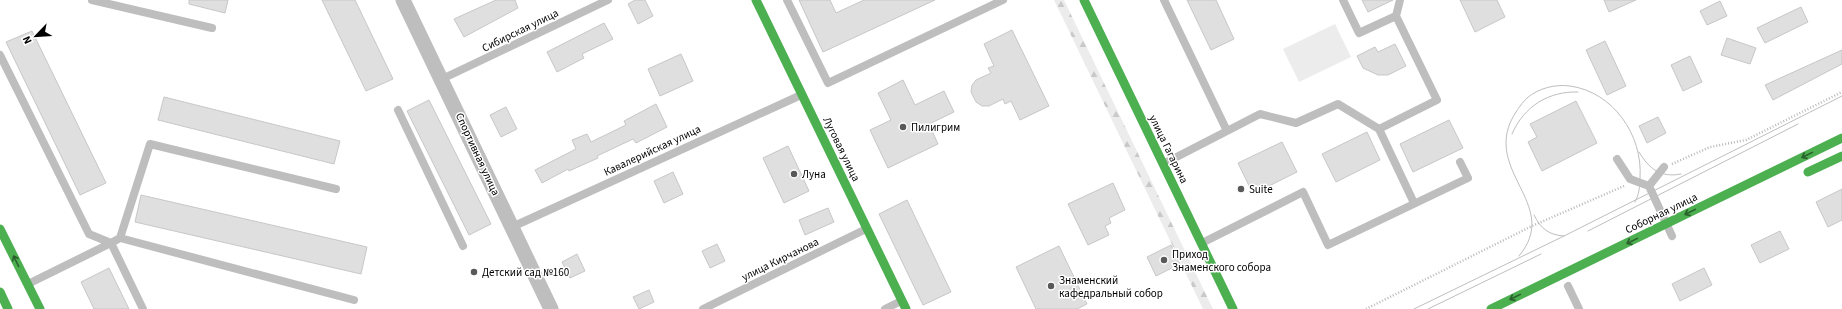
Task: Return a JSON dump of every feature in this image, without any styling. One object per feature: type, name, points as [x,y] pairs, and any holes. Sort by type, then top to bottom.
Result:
[{"type":"street","name":"Спортивная улица","points":[[403,0],[551,309]]},
{"type":"street","name":"Луговая улица","points":[[756,0],[904,305]]},
{"type":"street","name":"улица Гагарина","points":[[1084,0],[1233,309]]},
{"type":"street","name":"Соборная улица","points":[[1491,309],[1567,283],[1667,224],[1842,138]]},
{"type":"street","points":[[1800,176],[1842,156]]},
{"type":"street","points":[[0,229],[40,309]]},
{"type":"street","points":[[0,292],[8,309]]},
{"type":"lane","points":[[92,0],[212,28]]},
{"type":"lane","name":"Сибирская улица","points":[[442,79],[608,0]]},
{"type":"lane","points":[[787,0],[828,83],[1003,0]]},
{"type":"lane","points":[[1164,0],[1226,131]]},
{"type":"lane","points":[[1343,0],[1359,33],[1396,16]]},
{"type":"lane","points":[[1379,129],[1437,100],[1396,16],[1400,0]]},
{"type":"lane","points":[[0,55],[89,234],[111,242],[143,309]]},
{"type":"lane","name":"Кавалерийская улица","points":[[512,227],[801,94]]},
{"type":"lane","points":[[1163,164],[1260,114],[1296,123],[1338,104],[1379,129],[1414,203]]},
{"type":"lane","points":[[398,110],[463,246]]},
{"type":"lane","points":[[120,238],[150,144],[336,189]]},
{"type":"lane","points":[[1617,159],[1630,179],[1649,186],[1672,236]]},
{"type":"lane","points":[[1201,243],[1303,192],[1328,245],[1468,178],[1460,162]]},
{"type":"lane","points":[[1649,186],[1664,167]]},
{"type":"lane","name":"улица Кирчанова","points":[[702,309],[867,229]]},
{"type":"lane","points":[[27,284],[120,238],[354,300]]},
{"type":"lane","points":[[1567,283],[1579,309]]},
{"type":"lane","points":[[885,309],[904,305]]},
{"type":"path","points":[[1664,167],[1710,147],[1746,140],[1842,92]]},
{"type":"path","points":[[1366,309],[1532,226],[1634,181]]},
{"type":"green space","points":[[1054,0],[1064,0],[1213,309],[1203,309]]},
{"type":"green space","points":[[1335,24],[1351,57],[1299,82],[1283,49]]},
{"type":"building","points":[[189,0],[228,0],[225,13],[189,4]]},
{"type":"building","points":[[322,0],[355,0],[393,79],[366,91]]},
{"type":"building","points":[[496,0],[515,0],[518,8],[464,37],[454,19]]},
{"type":"building","points":[[635,0],[645,0],[653,16],[638,24],[628,4]]},
{"type":"building","points":[[799,0],[830,0],[836,13],[864,0],[935,0],[823,52]]},
{"type":"building","points":[[1187,0],[1216,0],[1234,39],[1211,50]]},
{"type":"building","points":[[1362,0],[1393,0],[1368,12]]},
{"type":"building","points":[[1460,0],[1497,0],[1505,17],[1475,32]]},
{"type":"building","points":[[1604,0],[1636,0],[1609,12]]},
{"type":"building","points":[[1720,1],[1727,16],[1707,25],[1700,11]]},
{"type":"building","points":[[1801,7],[1808,22],[1765,43],[1757,28]]},
{"type":"building","points":[[604,23],[613,39],[582,54],[584,58],[557,72],[547,52]]},
{"type":"building","points":[[1012,30],[1049,106],[1020,120],[1011,101],[1005,104],[1003,99],[989,106],[982,106],[976,102],[971,92],[972,85],[976,80],[991,73],[988,68],[994,66],[984,44]]},
{"type":"building","points":[[32,31],[106,183],[80,195],[6,42]]},
{"type":"building","points":[[1727,38],[1756,48],[1750,64],[1721,55]]},
{"type":"building","points":[[1605,41],[1626,86],[1607,95],[1586,50]]},
{"type":"building","points":[[1395,44],[1406,66],[1388,75],[1378,75],[1363,68],[1357,56],[1375,47],[1378,52]]},
{"type":"building","points":[[1842,50],[1842,64],[1773,100],[1765,85]]},
{"type":"building","points":[[681,54],[693,81],[660,96],[648,69]]},
{"type":"building","points":[[1690,56],[1702,82],[1683,91],[1671,65]]},
{"type":"building","name":"Пилигрим","points":[[903,80],[915,105],[944,91],[954,112],[929,124],[938,144],[888,168],[870,130],[891,120],[878,93]]},
{"type":"building","points":[[164,97],[340,141],[334,164],[158,120]]},
{"type":"building","points":[[429,100],[491,224],[469,235],[407,111]]},
{"type":"building","points":[[1576,101],[1597,143],[1542,171],[1528,142],[1537,137],[1530,124]]},
{"type":"building","points":[[656,104],[667,127],[636,143],[633,139],[597,156],[598,158],[569,171],[568,169],[542,183],[535,170],[576,149],[572,140],[587,134],[591,142],[626,125],[624,121]]},
{"type":"building","points":[[506,107],[517,129],[501,137],[490,115]]},
{"type":"building","points":[[1658,117],[1666,133],[1647,143],[1639,126]]},
{"type":"building","points":[[1449,120],[1463,148],[1413,172],[1400,144]]},
{"type":"building","points":[[1367,132],[1380,160],[1336,182],[1322,154]]},
{"type":"building","points":[[1282,142],[1297,172],[1253,194],[1238,163]]},
{"type":"building","points":[[788,146],[809,191],[784,203],[763,158]]},
{"type":"building","points":[[673,172],[683,194],[664,203],[654,181]]},
{"type":"building","points":[[1113,183],[1125,210],[1109,218],[1111,223],[1105,226],[1109,235],[1088,245],[1068,204]]},
{"type":"building","points":[[1842,189],[1842,220],[1828,227],[1816,202]]},
{"type":"building","points":[[141,195],[367,247],[361,274],[135,222]]},
{"type":"building","points":[[907,200],[951,292],[923,305],[879,214]]},
{"type":"building","points":[[828,208],[834,222],[805,235],[799,220]]},
{"type":"building","points":[[1780,231],[1789,249],[1760,263],[1751,245]]},
{"type":"building","points":[[717,244],[725,261],[710,268],[702,251]]},
{"type":"building","name":"Приход Знаменского собора","points":[[1171,245],[1180,264],[1156,276],[1147,257]]},
{"type":"building","name":"Знаменский кафедральный собор","points":[[1059,246],[1087,304],[1077,309],[1036,309],[1016,267]]},
{"type":"building","points":[[577,254],[585,271],[570,278],[562,262]]},
{"type":"building","points":[[109,268],[129,309],[94,309],[81,282]]},
{"type":"building","points":[[1704,268],[1712,285],[1680,301],[1672,284]]},
{"type":"building","points":[[649,290],[654,302],[639,309],[633,297]]},
{"type":"tram line","points":[[1519,256],[1530,238],[1532,222],[1529,206],[1508,159],[1506,142],[1510,123],[1515,113],[1527,98],[1542,89],[1553,86],[1570,86],[1585,90],[1600,97],[1612,106],[1622,118],[1631,132],[1640,162],[1640,181],[1635,202]]},
{"type":"tram line","points":[[1512,134],[1523,115],[1539,102],[1557,94],[1578,92]]},
{"type":"tram line","points":[[1414,309],[1564,236],[1842,96]]},
{"type":"tram line","points":[[1588,231],[1798,124]]},
{"type":"tram line","points":[[1639,152],[1647,163],[1656,171],[1667,175],[1681,174]]},
{"type":"tram line","points":[[1534,215],[1543,228],[1550,233],[1564,236]]},
{"type":"tram line","points":[[1428,309],[1541,254]]},
{"type":"traffic: fast","points":[[756,0],[906,309]]},
{"type":"traffic: fast","points":[[1084,0],[1233,309]]},
{"type":"traffic: fast","points":[[1491,309],[1842,138]]},
{"type":"traffic: fast","points":[[1808,172],[1842,156]]},
{"type":"traffic: fast","points":[[0,229],[40,309]]},
{"type":"traffic: fast","points":[[0,292],[8,309]]},
{"type":"place","name":"Пилигрим","points":[[903,127]]},
{"type":"place","name":"Луна","points":[[794,174]]},
{"type":"place","name":"Suite","points":[[1241,189]]},
{"type":"place","name":"Приход Знаменского собора","points":[[1164,260]]},
{"type":"place","name":"Детский сад №160","points":[[474,272]]},
{"type":"place","name":"Знаменский кафедральный собор","points":[[1051,286]]}]
